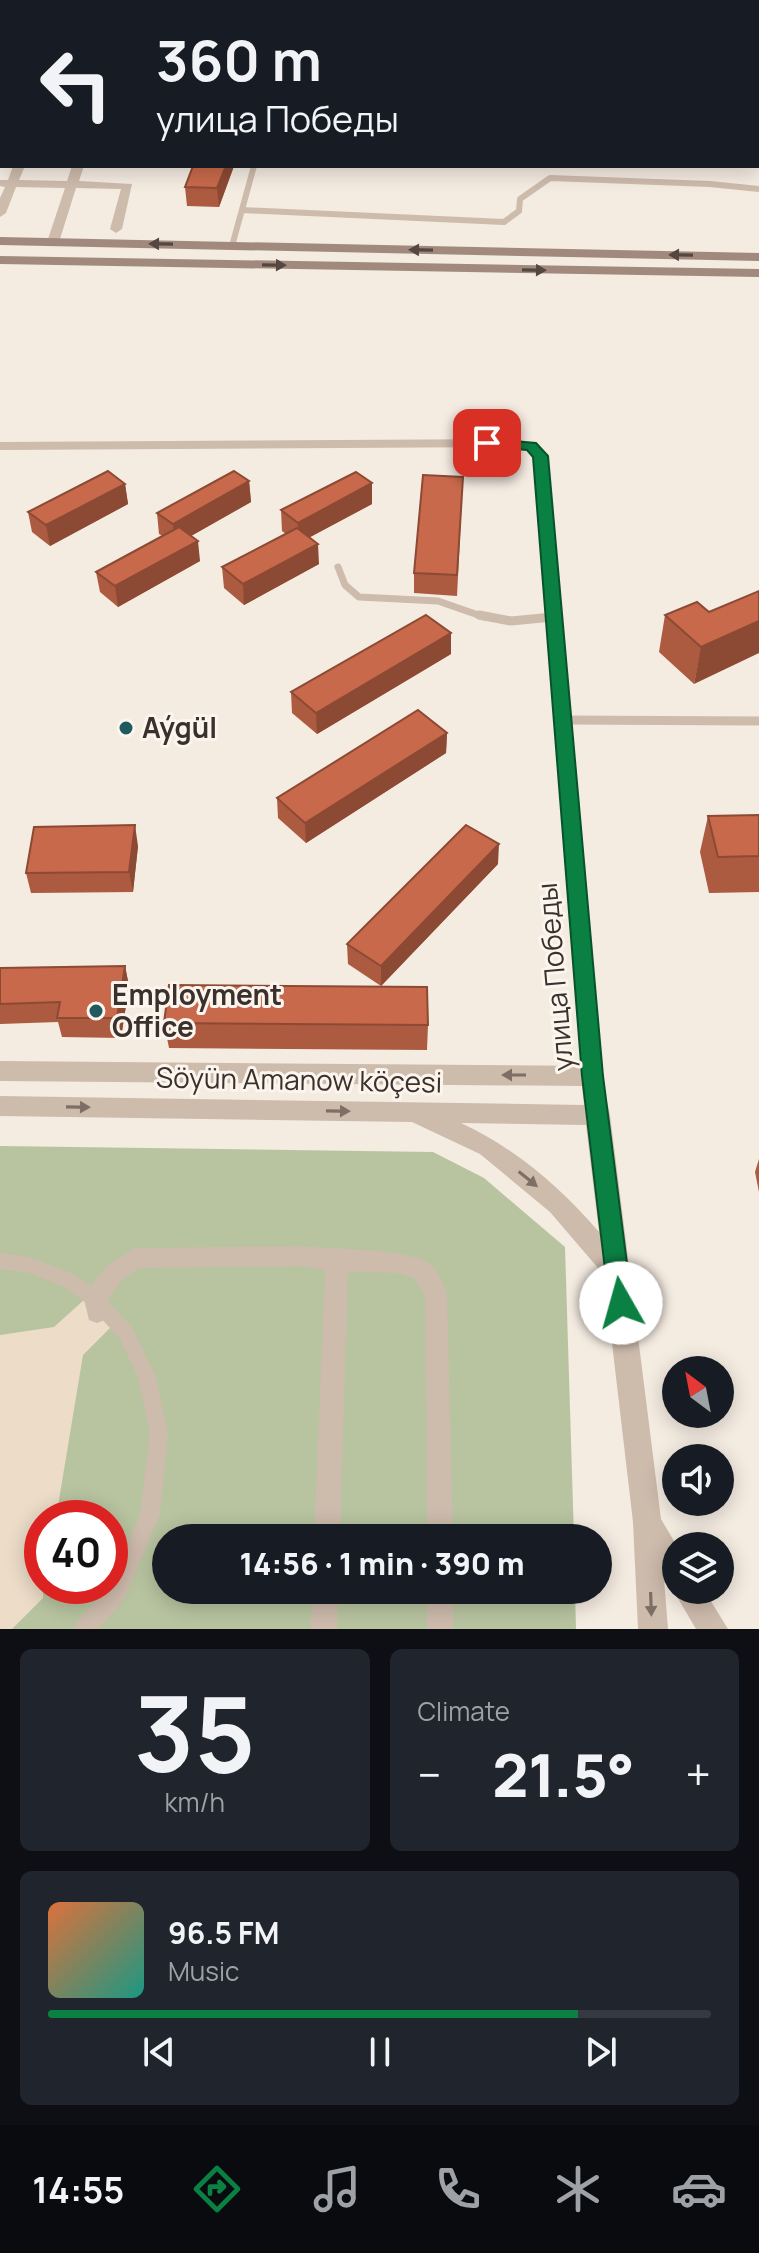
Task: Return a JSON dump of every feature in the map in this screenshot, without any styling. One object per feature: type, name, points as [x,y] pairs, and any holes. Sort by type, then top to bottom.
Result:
[{"type":"main road","points":[[0,241],[759,257]]},
{"type":"main road","points":[[0,260],[759,273]]},
{"type":"street","points":[[53,242],[77,168]]},
{"type":"street","points":[[0,213],[6,183],[128,186],[116,229]]},
{"type":"street","name":"улица Победы","points":[[0,446],[515,443],[531,446],[541,456],[592,1076],[647,1522],[653,1629]]},
{"type":"street","name":"Söyün Amanow köçesi","points":[[0,1071],[592,1076]]},
{"type":"street","name":"Söyün Amanow köçesi","points":[[0,1106],[598,1115]]},
{"type":"street","points":[[413,1112],[488,1147],[559,1204],[617,1272]]},
{"type":"street","points":[[96,1306],[114,1273],[135,1258],[301,1256],[337,1261],[400,1263],[423,1272],[436,1293],[440,1524]]},
{"type":"street","points":[[0,1261],[29,1265],[70,1281],[126,1333],[147,1377],[159,1433],[150,1514],[117,1593],[84,1629]]},
{"type":"street","points":[[328,1524],[337,1261]]},
{"type":"street","points":[[647,1522],[662,1547]]},
{"type":"street","points":[[324,1629],[325,1604]]},
{"type":"street","points":[[440,1604],[440,1629]]},
{"type":"street","points":[[696,1604],[713,1629]]},
{"type":"lane","points":[[232,246],[253,168]]},
{"type":"lane","points":[[242,210],[504,222],[519,211],[520,199],[550,178],[710,184],[759,189]]},
{"type":"lane","points":[[338,567],[345,585],[359,597],[438,601],[493,620],[553,617]]},
{"type":"lane","points":[[564,720],[759,721]]},
{"type":"green space","points":[[0,1146],[433,1152],[484,1178],[565,1247],[574,1524],[152,1524],[152,1604],[575,1604],[576,1629],[0,1629]]},
{"type":"shaded area","points":[[85,1299],[111,1327],[83,1355],[59,1500],[24,1500],[24,1604],[37,1604],[12,1629],[0,1629],[0,1335],[54,1327]]},
{"type":"building","points":[[192,168],[225,168],[217,188],[185,187]]},
{"type":"building","points":[[108,471],[125,484],[46,525],[28,512]]},
{"type":"building","points":[[234,471],[249,481],[173,524],[157,513]]},
{"type":"building","points":[[356,472],[372,483],[298,523],[281,510]]},
{"type":"building","points":[[423,475],[463,477],[457,575],[414,573]]},
{"type":"building","points":[[179,527],[198,541],[115,586],[96,572]]},
{"type":"building","points":[[297,528],[318,544],[243,584],[222,567]]},
{"type":"building","points":[[759,591],[759,621],[701,647],[665,615],[697,602],[709,612]]},
{"type":"building","points":[[426,615],[451,633],[316,713],[291,692]]},
{"type":"building","points":[[418,710],[447,733],[305,823],[277,798]]},
{"type":"building","points":[[759,815],[759,856],[718,857],[708,816]]},
{"type":"building","points":[[135,825],[129,872],[26,873],[34,827]]},
{"type":"building","points":[[466,825],[499,844],[381,966],[347,944]]},
{"type":"building","points":[[125,966],[117,1018],[57,1018],[60,1002],[0,1004],[0,968]]},
{"type":"building","points":[[169,985],[427,987],[428,1025],[164,1023]]},
{"type":"place","name":"Aýgül","points":[[126,728]]},
{"type":"place","name":"Employment Office","points":[[96,1011]]},
{"type":"route","points":[[487,443],[531,446],[541,456],[592,1076],[621,1303]]}]
